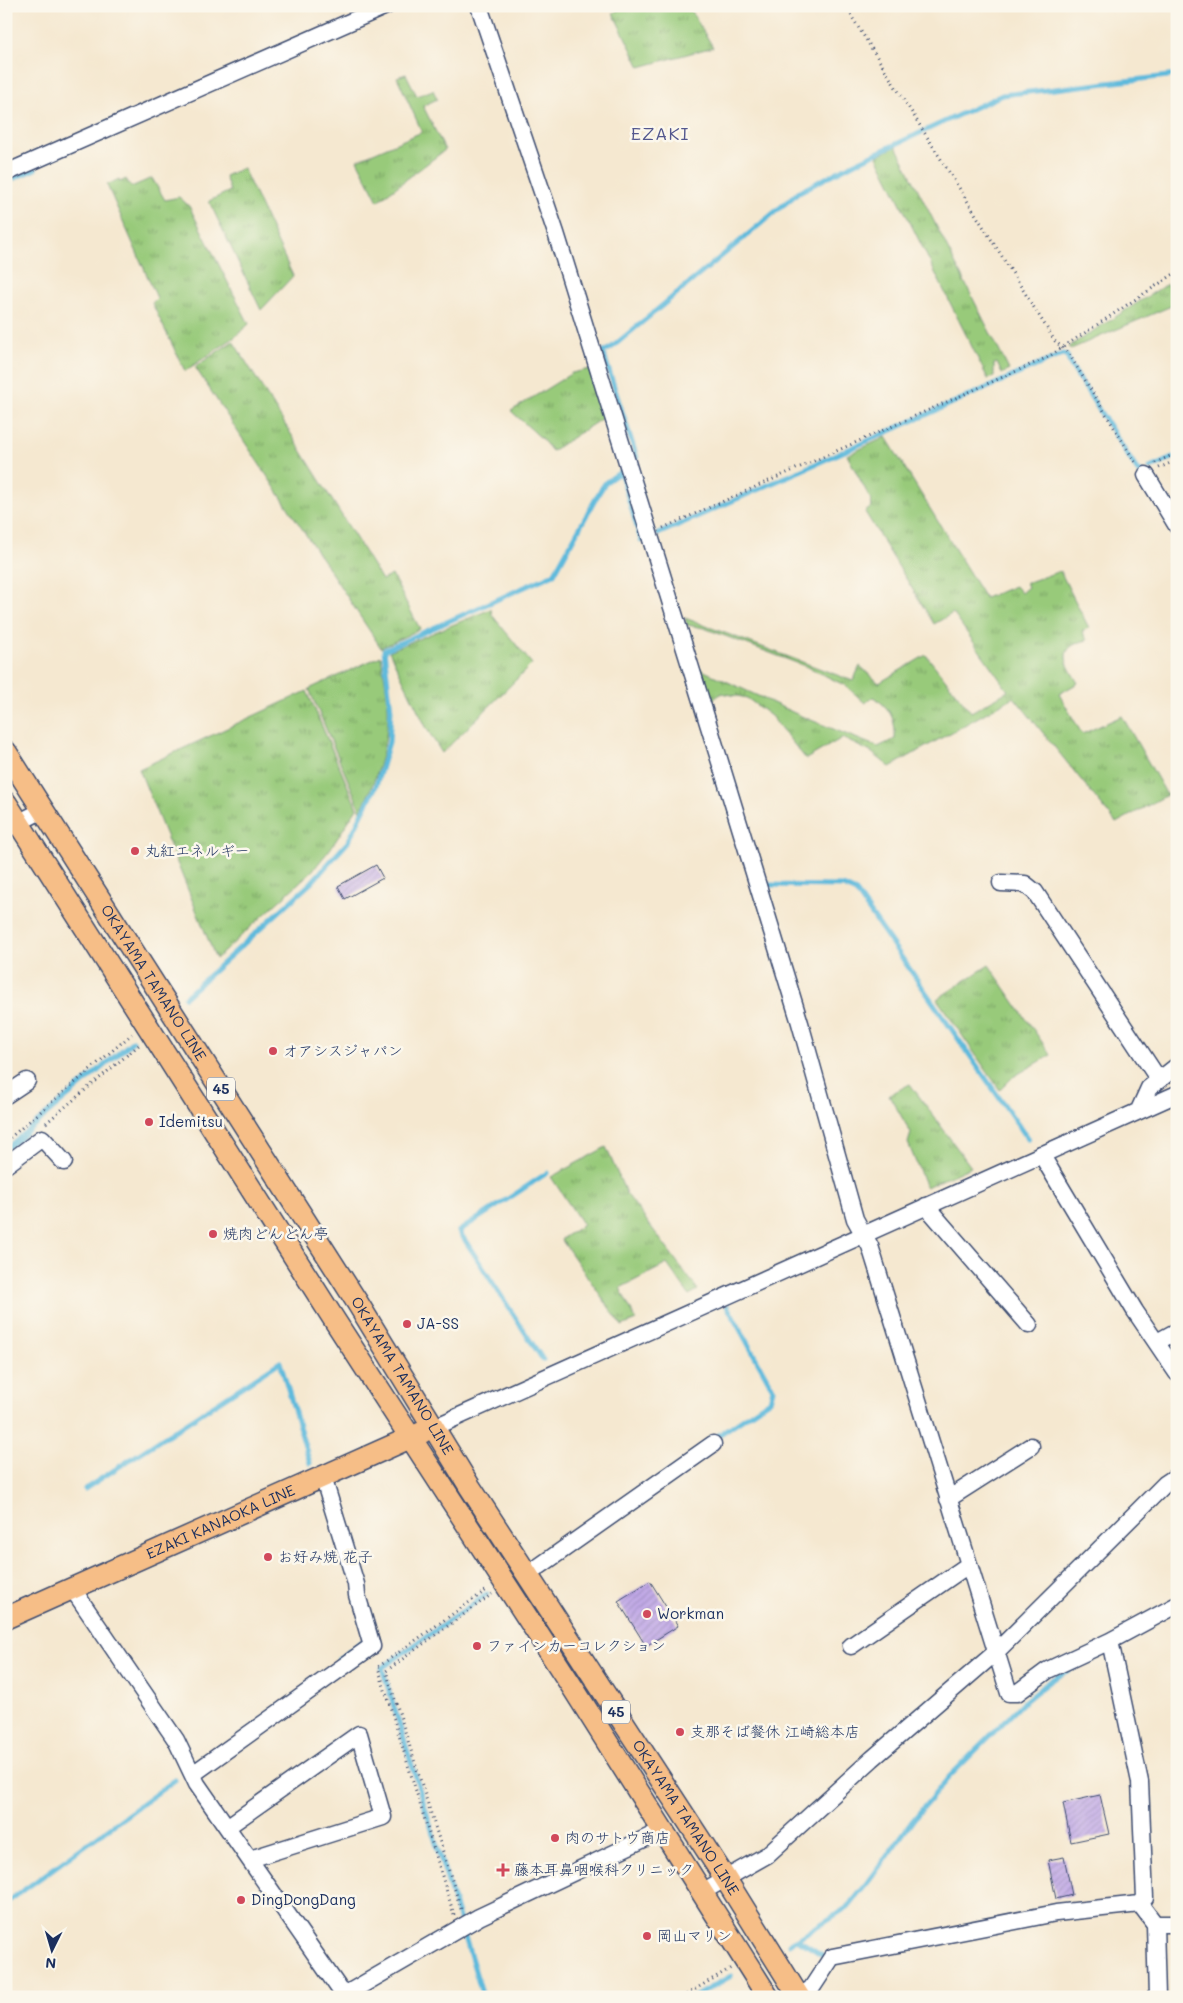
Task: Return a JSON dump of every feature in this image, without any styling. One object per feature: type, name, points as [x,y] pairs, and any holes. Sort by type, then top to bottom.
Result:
[{"type":"main road","name":"OKAYAMA TAMANO LINE","points":[[6,752],[435,1427],[470,1487],[725,1878],[799,1996]]},
{"type":"main road","name":"OKAYAMA TAMANO LINE","points":[[6,803],[12,826],[411,1437],[768,1997]]},
{"type":"main road","name":"EZAKI KANAOKA LINE","points":[[6,1618],[435,1427]]},
{"type":"street","points":[[6,172],[386,6]]},
{"type":"street","points":[[479,6],[556,233],[800,1023],[855,1219],[870,1246],[1008,1693],[1017,1693],[1048,1670],[1111,1645],[1177,1605]]},
{"type":"street","points":[[1144,472],[1177,526]]},
{"type":"street","points":[[12,826],[43,810]]},
{"type":"street","points":[[1001,883],[1025,884],[1035,892],[1159,1080]]},
{"type":"street","points":[[1139,1110],[1149,1088],[1177,1066]]},
{"type":"street","points":[[6,1095],[27,1081]]},
{"type":"street","points":[[435,1427],[1139,1110],[1173,1101]]},
{"type":"street","points":[[6,1165],[42,1138],[64,1162]]},
{"type":"street","points":[[1041,1154],[1136,1311],[1177,1373]]},
{"type":"street","points":[[926,1206],[1029,1325]]},
{"type":"street","points":[[1156,1342],[1177,1331]]},
{"type":"street","points":[[528,1576],[713,1444]]},
{"type":"street","points":[[948,1498],[1031,1446]]},
{"type":"street","points":[[193,1774],[372,1646],[357,1595],[356,1584],[322,1476]]},
{"type":"street","points":[[702,1892],[767,1855],[872,1759],[995,1653],[1138,1510],[1165,1484],[1177,1476]]},
{"type":"street","points":[[851,1646],[968,1565]]},
{"type":"street","points":[[72,1588],[176,1740],[197,1784],[343,1996],[462,1926],[663,1830]]},
{"type":"street","points":[[799,1996],[812,1989],[832,1957],[1056,1912],[1140,1904],[1145,1898],[1140,1782],[1111,1645]]},
{"type":"street","points":[[227,1827],[359,1734],[383,1817],[250,1859]]},
{"type":"street","points":[[1140,1904],[1155,1924],[1157,1997]]},
{"type":"street","points":[[1155,1924],[1177,1924]]},
{"type":"path","points":[[845,6],[1055,341],[1069,354],[1144,472],[1177,453]]},
{"type":"path","points":[[649,535],[1048,357],[1177,272]]},
{"type":"path","points":[[6,1141],[135,1032]]},
{"type":"path","points":[[44,1125],[141,1043]]},
{"type":"path","points":[[462,1926],[378,1667],[488,1588]]},
{"type":"path","points":[[462,1926],[386,1671],[492,1594]]},
{"type":"path","points":[[682,1997],[731,1968]]},
{"type":"green space","points":[[625,6],[688,6],[713,47],[640,67],[613,13]]},
{"type":"green space","points":[[406,74],[417,96],[433,90],[437,99],[423,106],[445,150],[378,201],[357,160],[422,132],[397,77]]},
{"type":"green space","points":[[896,146],[1009,370],[1002,374],[997,363],[994,364],[994,377],[988,379],[877,156]]},
{"type":"green space","points":[[243,168],[293,276],[261,310],[209,201],[230,191],[225,176]]},
{"type":"green space","points":[[152,178],[165,200],[179,197],[189,206],[249,324],[235,337],[185,371],[152,303],[157,298],[107,185],[119,179],[120,182],[126,179],[131,187]]},
{"type":"green space","points":[[1167,284],[1176,304],[1071,349],[1068,347]]},
{"type":"green space","points":[[233,341],[382,580],[392,575],[420,629],[381,648],[195,367]]},
{"type":"green space","points":[[590,369],[604,417],[552,451],[542,439],[511,411],[572,373]]},
{"type":"green space","points":[[886,437],[985,598],[1015,586],[1021,593],[1028,587],[1026,583],[1060,571],[1089,628],[1082,631],[1087,640],[1070,647],[1066,657],[1067,663],[1078,683],[1059,694],[1082,734],[1122,716],[1167,795],[1116,823],[1014,697],[890,767],[871,752],[842,738],[806,759],[771,716],[747,698],[722,693],[711,701],[700,669],[801,716],[878,747],[895,739],[891,715],[884,705],[873,697],[865,703],[846,686],[810,668],[704,628],[687,625],[685,618],[853,681],[860,666],[879,683],[926,655],[971,712],[1008,691],[953,613],[934,624],[865,512],[872,507],[871,500],[847,455]]},
{"type":"green space","points":[[491,609],[492,615],[532,664],[442,753],[427,729],[389,651]]},
{"type":"green space","points":[[381,656],[388,702],[387,730],[379,766],[361,811],[309,689]]},
{"type":"green space","points":[[307,691],[357,808],[331,848],[314,869],[216,959],[139,769]]},
{"type":"green space","points":[[989,965],[1051,1055],[1013,1077],[1000,1090],[937,999]]},
{"type":"green space","points":[[910,1084],[971,1167],[926,1187],[908,1143],[911,1133],[889,1095]]},
{"type":"green space","points":[[606,1147],[626,1193],[698,1290],[689,1295],[667,1264],[620,1288],[636,1320],[622,1326],[561,1239],[583,1225],[551,1177]]},
{"type":"building","points":[[376,865],[383,878],[345,899],[338,886]]},
{"type":"building","points":[[650,1581],[678,1626],[646,1646],[618,1601]]},
{"type":"building","points":[[1100,1795],[1109,1834],[1071,1842],[1063,1803]]},
{"type":"building","points":[[1064,1857],[1072,1895],[1056,1899],[1048,1860]]},
{"type":"waterway","points":[[386,14],[404,6]]},
{"type":"waterway","points":[[632,463],[637,458],[603,352],[611,348],[799,192],[855,163],[1002,95],[1177,75]]},
{"type":"waterway","points":[[6,182],[35,169]]},
{"type":"waterway","points":[[658,534],[1063,354],[1067,356],[1070,364],[1139,473],[1141,472]]},
{"type":"waterway","points":[[1150,468],[1177,456]]},
{"type":"waterway","points":[[185,997],[311,883],[348,842],[376,786],[389,742],[391,710],[384,650],[554,574],[606,482],[625,469]]},
{"type":"waterway","points":[[621,474],[641,540],[643,539]]},
{"type":"waterway","points":[[767,885],[843,886],[856,892],[1028,1139]]},
{"type":"waterway","points":[[6,1149],[133,1041]]},
{"type":"waterway","points":[[543,1360],[459,1231],[547,1173]]},
{"type":"waterway","points":[[713,1439],[770,1400],[773,1389],[727,1306]]},
{"type":"waterway","points":[[85,1489],[280,1362],[310,1463]]},
{"type":"waterway","points":[[460,1921],[382,1668],[487,1594]]},
{"type":"waterway","points":[[339,1659],[366,1639]]},
{"type":"waterway","points":[[789,1944],[848,1907],[913,1820],[949,1777],[1025,1701],[1051,1680],[1077,1665]]},
{"type":"waterway","points":[[6,1903],[175,1780]]},
{"type":"waterway","points":[[465,1937],[483,1997]]},
{"type":"waterway","points":[[797,1939],[824,1956]]},
{"type":"waterway","points":[[694,1997],[731,1976]]},
{"type":"place","name":"丸紅エネルギー","points":[[135,851]]},
{"type":"place","name":"オアシスジャパン","points":[[273,1051]]},
{"type":"place","name":"Idemitsu","points":[[149,1122]]},
{"type":"place","name":"焼肉どんどん亭","points":[[213,1234]]},
{"type":"place","name":"JA-SS","points":[[407,1324]]},
{"type":"place","name":"お好み焼 花子","points":[[268,1557]]},
{"type":"place","name":"Workman","points":[[647,1614]]},
{"type":"place","name":"ファインカーコレクション","points":[[477,1646]]},
{"type":"place","name":"支那そば餐休 江崎総本店","points":[[680,1732]]},
{"type":"place","name":"肉のサトウ商店","points":[[555,1838]]},
{"type":"place","name":"藤本耳鼻咽喉科クリニック","points":[[503,1870]]},
{"type":"place","name":"DingDongDang","points":[[241,1900]]},
{"type":"place","name":"岡山マリン","points":[[647,1936]]},
{"type":"district","name":"EZAKI","points":[[660,134]]}]
